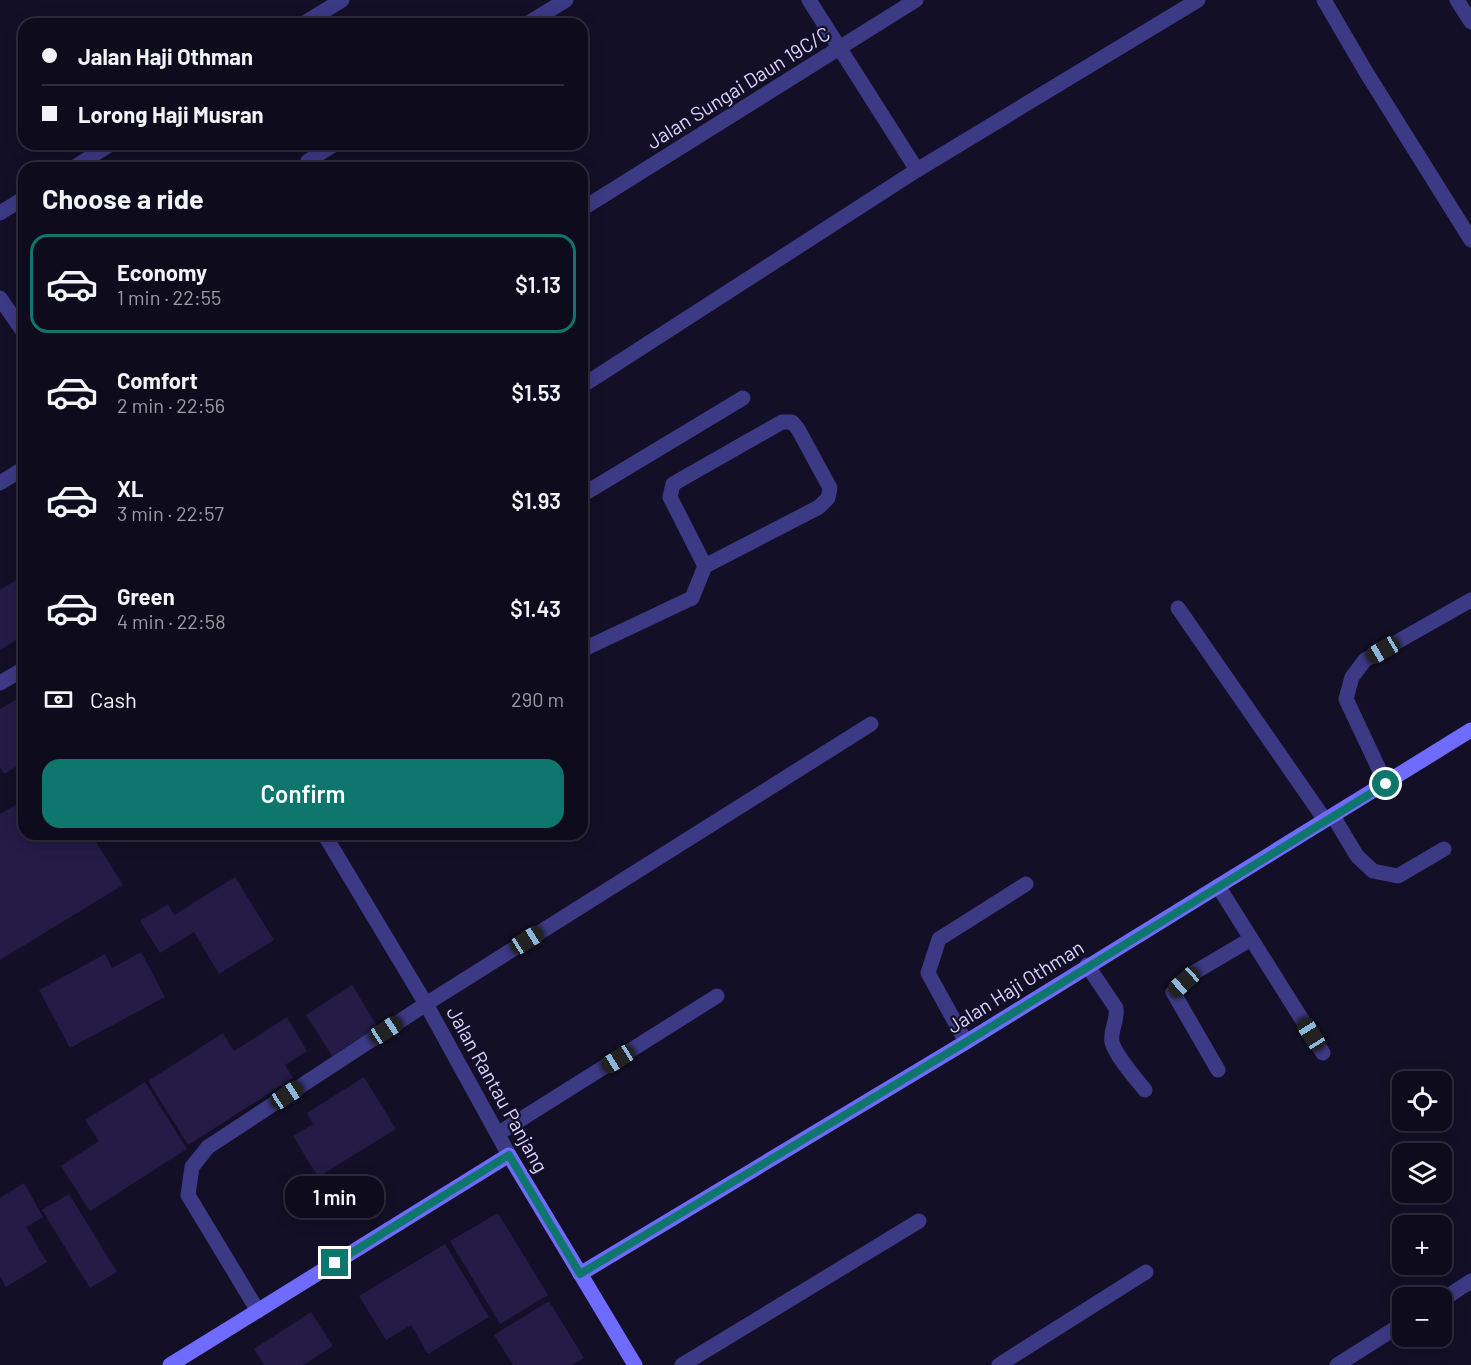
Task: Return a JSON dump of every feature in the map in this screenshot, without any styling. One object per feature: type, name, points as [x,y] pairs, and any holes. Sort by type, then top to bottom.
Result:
[{"type":"street","points":[[313,18],[342,0]]},
{"type":"street","points":[[537,18],[566,0]]},
{"type":"street","points":[[809,0],[917,170]]},
{"type":"street","name":"Jalan Sungai Daun 19C/C","points":[[588,205],[915,0]]},
{"type":"street","points":[[588,382],[917,170],[1198,0]]},
{"type":"street","points":[[1324,0],[1471,240]]},
{"type":"street","points":[[1457,0],[1471,22]]},
{"type":"street","points":[[82,162],[102,150]]},
{"type":"street","points":[[309,162],[308,160],[325,150]]},
{"type":"street","points":[[0,213],[18,202]]},
{"type":"street","points":[[0,298],[18,324]]},
{"type":"street","points":[[588,491],[743,398]]},
{"type":"street","points":[[588,647],[692,598],[705,566],[819,507],[828,498],[830,488],[792,422],[782,422],[673,484],[670,497],[705,566]]},
{"type":"street","points":[[0,483],[18,472]]},
{"type":"street","points":[[1386,784],[1346,699],[1352,677],[1365,660],[1471,600]]},
{"type":"street","points":[[1178,608],[1357,856],[1373,871],[1398,876],[1444,849]]},
{"type":"street","points":[[0,683],[18,672]]},
{"type":"street","points":[[258,1311],[188,1195],[192,1167],[208,1147],[426,1004],[871,724]]},
{"type":"street","name":"Jalan Haji Othman","points":[[580,1274],[966,1042],[1087,965],[1471,730]]},
{"type":"street","name":"Jalan Rantau Panjang","points":[[328,840],[426,1004],[499,1133],[509,1155],[635,1365]]},
{"type":"street","points":[[966,1042],[928,973],[939,939],[1026,884]]},
{"type":"street","points":[[1218,886],[1323,1053]]},
{"type":"street","points":[[1218,1070],[1173,992],[1195,972],[1251,939]]},
{"type":"street","points":[[1087,965],[1116,1008],[1117,1016],[1112,1036],[1114,1047],[1145,1090]]},
{"type":"street","points":[[499,1133],[717,996]]},
{"type":"street","points":[[170,1365],[509,1155]]},
{"type":"street","points":[[682,1365],[919,1221]]},
{"type":"street","points":[[999,1365],[1146,1272]]},
{"type":"street","points":[[1452,1293],[1471,1281]]},
{"type":"street","points":[[1337,1365],[1392,1330]]},
{"type":"building","points":[[18,579],[18,639],[0,650],[0,590]]},
{"type":"building","points":[[18,698],[18,766],[4,774],[0,768],[0,709]]},
{"type":"building","points":[[18,804],[18,840],[95,840],[123,885],[0,960],[0,814]]},
{"type":"building","points":[[235,877],[274,940],[219,974],[194,932],[160,953],[140,921],[168,904],[174,915]]},
{"type":"building","points":[[141,952],[165,997],[70,1048],[39,990],[105,954],[112,968]]},
{"type":"building","points":[[352,985],[378,1027],[332,1056],[306,1015]]},
{"type":"building","points":[[287,1017],[307,1051],[285,1065],[293,1078],[188,1145],[148,1081],[223,1033],[234,1051]]},
{"type":"building","points":[[364,1077],[396,1129],[318,1177],[293,1136],[313,1124],[307,1113]]},
{"type":"building","points":[[145,1082],[187,1149],[90,1211],[61,1166],[99,1141],[85,1120]]},
{"type":"building","points":[[24,1183],[43,1217],[26,1227],[47,1262],[6,1287],[0,1276],[0,1198]]},
{"type":"building","points":[[69,1194],[117,1272],[90,1288],[42,1210]]},
{"type":"building","points":[[498,1213],[548,1295],[500,1324],[450,1241]]},
{"type":"building","points":[[445,1244],[489,1317],[428,1354],[411,1325],[386,1340],[359,1296]]},
{"type":"building","points":[[549,1301],[584,1358],[572,1365],[513,1365],[494,1335]]},
{"type":"building","points":[[311,1312],[333,1346],[303,1365],[264,1365],[254,1349]]},
{"type":"route","points":[[335,1263],[509,1155],[580,1274],[966,1042],[1087,965],[1386,784]]}]
